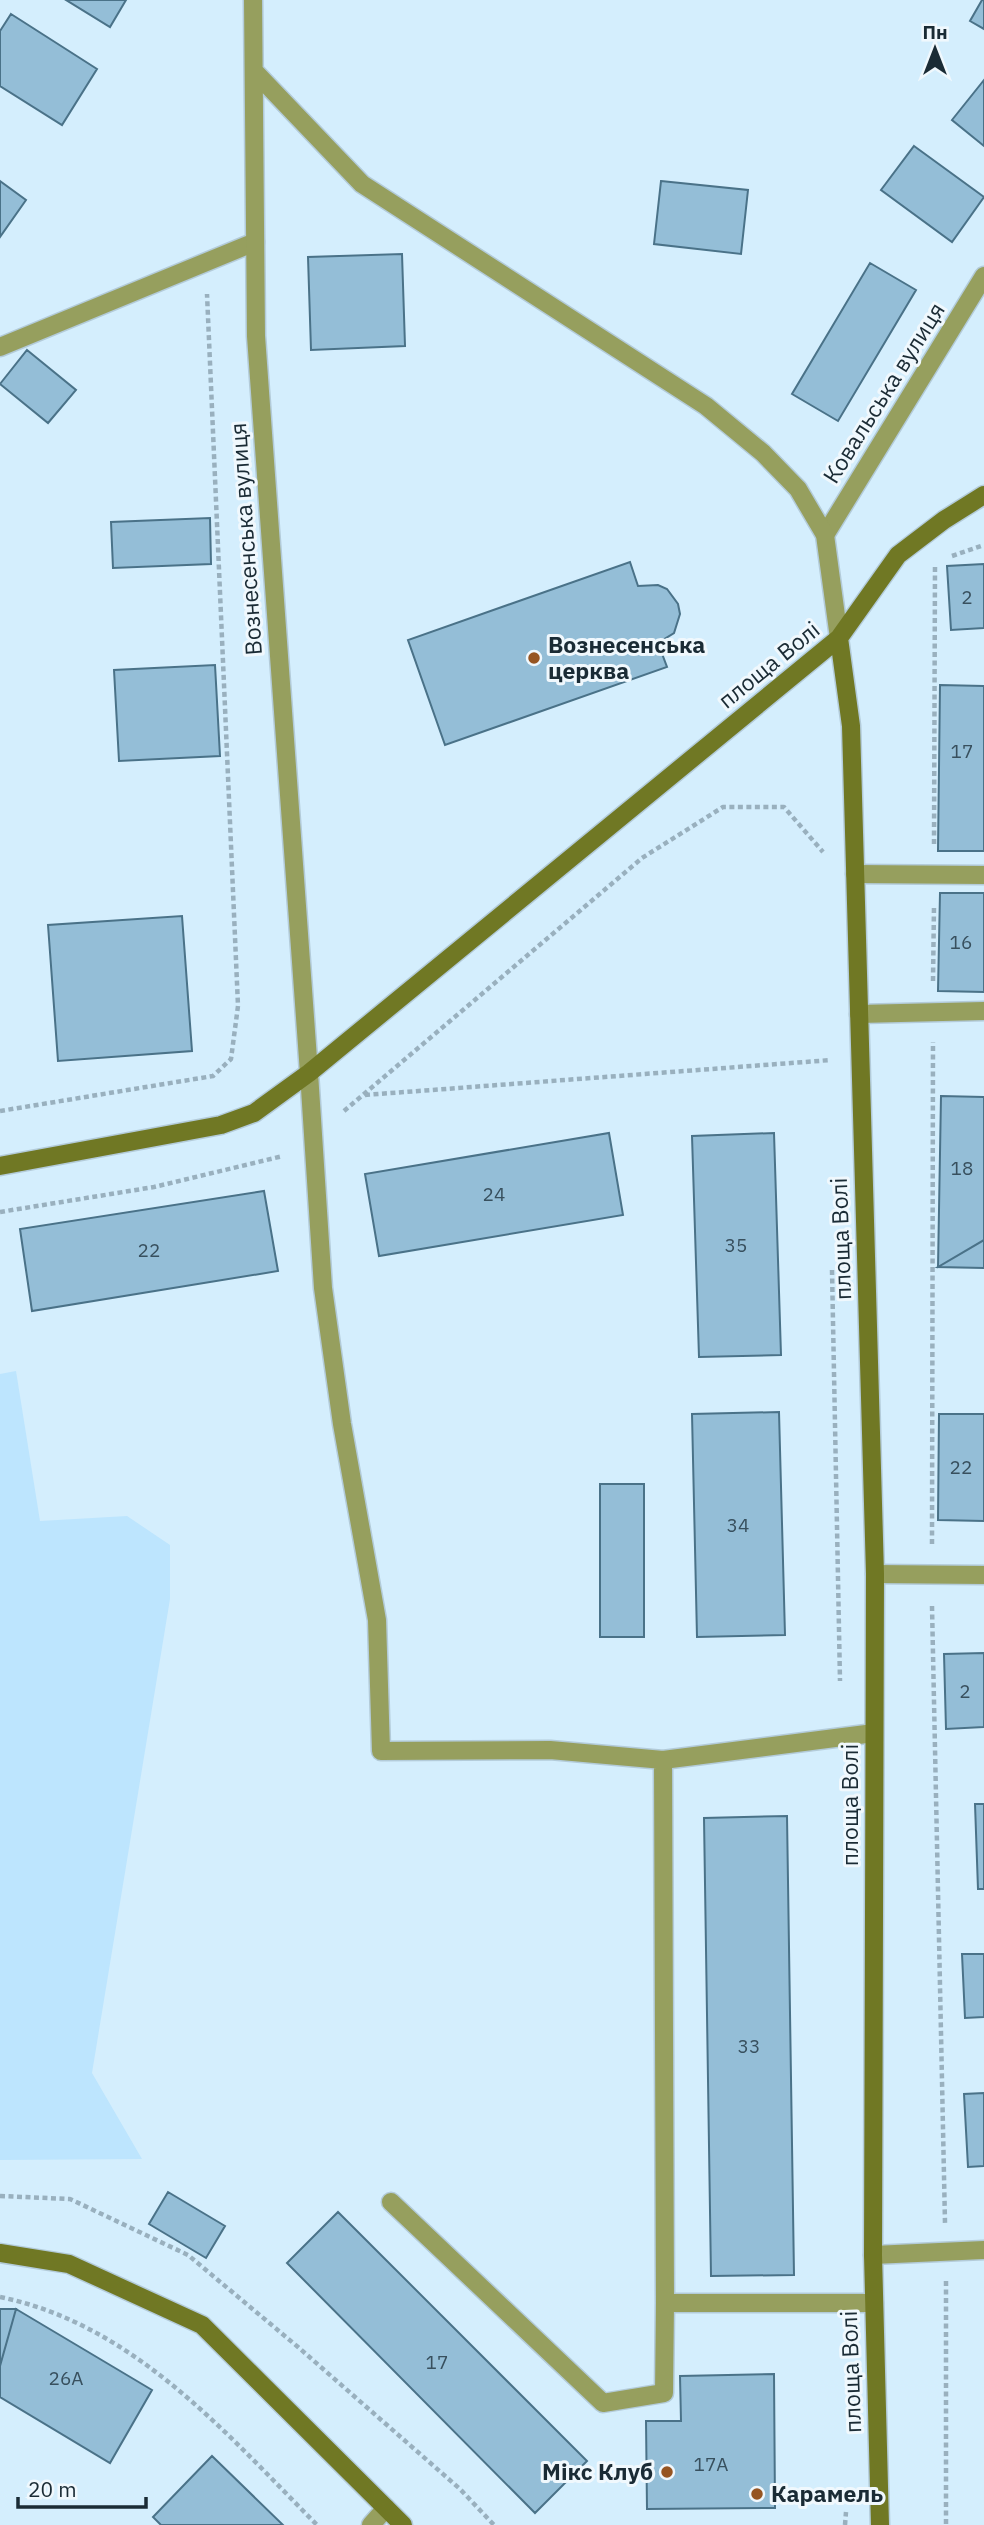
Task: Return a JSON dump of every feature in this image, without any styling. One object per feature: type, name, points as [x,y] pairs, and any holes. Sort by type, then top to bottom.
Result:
[{"type":"main road","points":[[839,638],[898,555],[984,495]]},
{"type":"main road","name":"площа Волі","points":[[0,1166],[221,1125],[254,1112],[309,1073],[839,638]]},
{"type":"main road","name":"площа Волі","points":[[839,638],[851,726],[875,1574],[873,2255],[880,2525]]},
{"type":"main road","points":[[0,2253],[69,2264],[202,2325],[403,2525]]},
{"type":"street","name":"Вознесенська вулиця","points":[[254,0],[256,336],[323,1288],[342,1424],[377,1620],[381,1751],[550,1750],[663,1760]]},
{"type":"street","points":[[254,71],[362,184],[706,406],[763,453],[798,489],[825,535],[839,638]]},
{"type":"street","points":[[0,347],[255,242]]},
{"type":"street","name":"Ковальська вулиця","points":[[825,535],[984,276]]},
{"type":"street","points":[[855,874],[984,875]]},
{"type":"street","points":[[859,1014],[984,1011]]},
{"type":"street","points":[[875,1574],[984,1575]]},
{"type":"street","points":[[391,2202],[603,2403],[664,2393],[663,1760],[874,1733]]},
{"type":"street","points":[[873,2255],[984,2250]]},
{"type":"street","points":[[665,2303],[874,2303]]},
{"type":"street","points":[[371,2525],[386,2508]]},
{"type":"path","points":[[0,1111],[213,1076],[231,1059],[238,1006],[206,263]]},
{"type":"path","points":[[935,527],[932,1575],[946,2252],[946,2525]]},
{"type":"path","points":[[935,562],[984,545]]},
{"type":"path","points":[[824,864],[823,852],[784,807],[723,807],[642,858],[364,1096],[832,1060],[832,1074]]},
{"type":"path","points":[[0,1212],[154,1187],[280,1158]]},
{"type":"path","points":[[832,1269],[841,1683]]},
{"type":"path","points":[[0,2196],[69,2199],[188,2256],[298,2347],[460,2489],[494,2525]]},
{"type":"path","points":[[0,2297],[34,2304],[83,2324],[141,2362],[189,2397],[317,2525]]},
{"type":"path","points":[[845,2525],[846,2511]]},
{"type":"shaded area","points":[[16,1371],[40,1521],[127,1516],[170,1545],[170,1599],[92,2073],[142,2159],[0,2160],[0,1374]]},
{"type":"building","points":[[66,0],[126,0],[110,27]]},
{"type":"building","points":[[984,0],[984,29],[970,21]]},
{"type":"building","points":[[11,14],[97,69],[62,125],[0,86],[0,31]]},
{"type":"building","points":[[984,80],[984,146],[952,120]]},
{"type":"building","points":[[914,146],[984,197],[952,242],[881,190]]},
{"type":"building","points":[[0,181],[26,200],[0,237]]},
{"type":"building","points":[[661,181],[748,190],[741,254],[654,244]]},
{"type":"building","points":[[402,254],[405,346],[311,350],[308,257]]},
{"type":"building","points":[[870,263],[916,290],[838,421],[792,394]]},
{"type":"building","points":[[27,350],[76,390],[48,423],[0,384]]},
{"type":"building","points":[[210,518],[211,564],[113,568],[111,522]]},
{"type":"building","points":[[630,562],[638,586],[658,585],[667,589],[678,604],[680,614],[674,633],[658,643],[667,667],[445,745],[408,640]]},
{"type":"building","points":[[984,564],[984,628],[951,630],[947,566]]},
{"type":"building","points":[[215,665],[220,756],[119,761],[114,670]]},
{"type":"building","points":[[940,685],[984,686],[984,851],[938,851]]},
{"type":"building","points":[[940,893],[984,893],[984,992],[938,991]]},
{"type":"building","points":[[182,916],[192,1051],[58,1061],[48,925]]},
{"type":"building","points":[[941,1096],[984,1097],[984,1240],[938,1267]]},
{"type":"building","points":[[609,1133],[623,1215],[379,1256],[365,1174]]},
{"type":"building","points":[[774,1133],[781,1355],[699,1357],[692,1136]]},
{"type":"building","points":[[264,1191],[278,1271],[32,1311],[20,1229]]},
{"type":"building","points":[[984,1240],[984,1268],[938,1267]]},
{"type":"building","points":[[779,1412],[785,1635],[697,1637],[692,1414]]},
{"type":"building","points":[[939,1414],[984,1414],[984,1521],[938,1520]]},
{"type":"building","points":[[600,1484],[644,1484],[644,1637],[600,1637]]},
{"type":"building","points":[[984,1653],[984,1727],[946,1729],[944,1654]]},
{"type":"building","points":[[975,1804],[984,1804],[984,1889],[978,1889]]},
{"type":"building","points":[[787,1816],[794,2275],[711,2276],[704,1818]]},
{"type":"building","points":[[962,1954],[984,1954],[984,2017],[965,2018]]},
{"type":"building","points":[[984,2093],[984,2166],[968,2167],[964,2094]]},
{"type":"building","points":[[168,2192],[225,2226],[206,2258],[149,2224]]},
{"type":"building","points":[[338,2212],[587,2461],[535,2513],[287,2263]]},
{"type":"building","points":[[0,2309],[16,2309],[0,2366]]},
{"type":"building","points":[[16,2309],[152,2390],[110,2463],[0,2397],[0,2366]]},
{"type":"building","points":[[774,2374],[775,2508],[647,2509],[646,2421],[681,2421],[680,2376]]},
{"type":"building","points":[[212,2456],[283,2525],[161,2525],[153,2517]]},
{"type":"place","name":"Вознесенська церква","points":[[534,658]]},
{"type":"place","name":"Мікс Клуб","points":[[667,2472]]},
{"type":"place","name":"Карамель","points":[[757,2494]]}]
